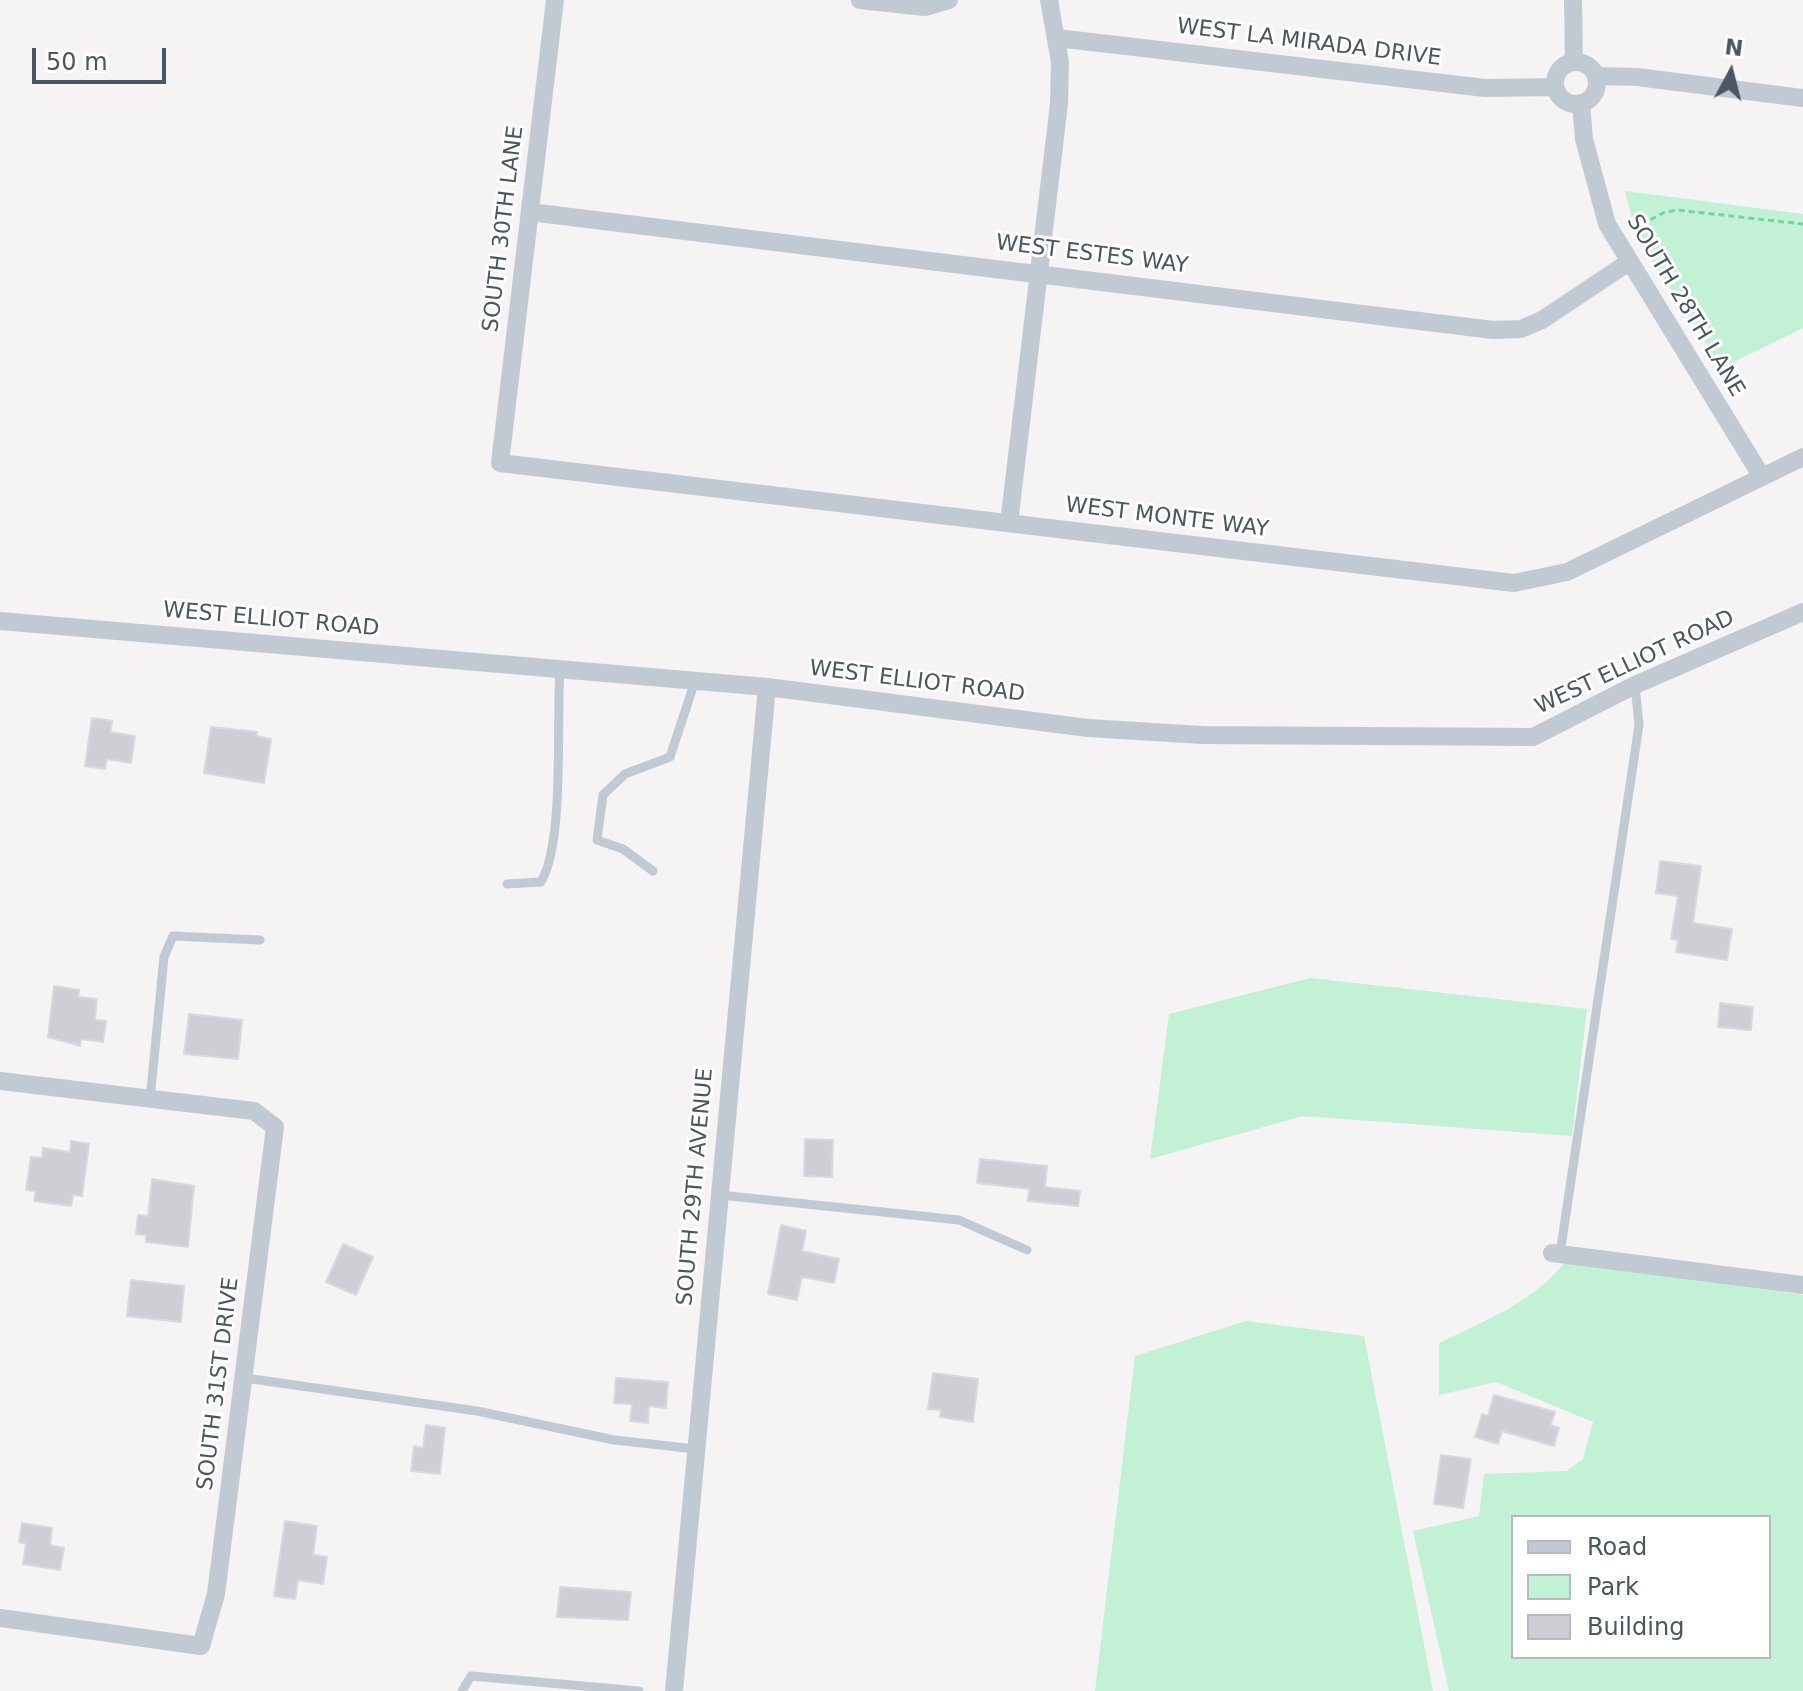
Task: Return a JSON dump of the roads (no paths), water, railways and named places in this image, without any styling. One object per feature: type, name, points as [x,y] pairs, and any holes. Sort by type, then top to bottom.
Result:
[{"type":"street","name":"SOUTH 30TH LANE","points":[[500,463],[555,0]]},
{"type":"street","points":[[860,0],[925,7],[949,0]]},
{"type":"street","points":[[1009,523],[1059,104],[1057,38],[1049,0]]},
{"type":"street","points":[[1573,0],[1574,62]]},
{"type":"street","name":"WEST LA MIRADA DRIVE","points":[[1057,38],[1485,88],[1555,87]]},
{"type":"street","points":[[1596,76],[1592,96],[1581,103],[1562,99],[1555,87],[1561,68],[1574,62],[1587,66],[1596,76],[1637,77],[1803,98]]},
{"type":"street","name":"SOUTH 28TH LANE","points":[[1581,103],[1594,184],[1615,238],[1762,477]]},
{"type":"street","name":"WEST ESTES WAY","points":[[530,212],[1493,330],[1521,329],[1542,320],[1629,262]]},
{"type":"street","name":"WEST MONTE WAY","points":[[500,463],[1514,583],[1567,572],[1803,457]]},
{"type":"street","name":"WEST ELLIOT ROAD","points":[[0,621],[767,687],[1102,729],[1202,735],[1533,737],[1635,685],[1803,612]]},
{"type":"street","name":"SOUTH 29TH AVENUE","points":[[674,1691],[767,687]]},
{"type":"street","points":[[0,1081],[150,1100]]},
{"type":"street","name":"SOUTH 31ST DRIVE","points":[[1,1624],[201,1646],[216,1594],[275,1127],[254,1111],[150,1100]]},
{"type":"street","points":[[1556,1254],[1803,1285]]},
{"type":"lane","points":[[507,884],[541,882],[550,868],[555,827],[560,669]]},
{"type":"lane","points":[[653,871],[623,849],[597,840],[603,795],[625,774],[670,757],[695,681]]},
{"type":"lane","points":[[1556,1254],[1639,725],[1635,685]]},
{"type":"lane","points":[[150,1100],[164,957],[173,936],[260,940]]},
{"type":"lane","points":[[720,1195],[959,1220],[1027,1250]]},
{"type":"lane","points":[[245,1378],[477,1411],[614,1440],[696,1449]]},
{"type":"lane","points":[[462,1691],[471,1676],[639,1691]]}]
